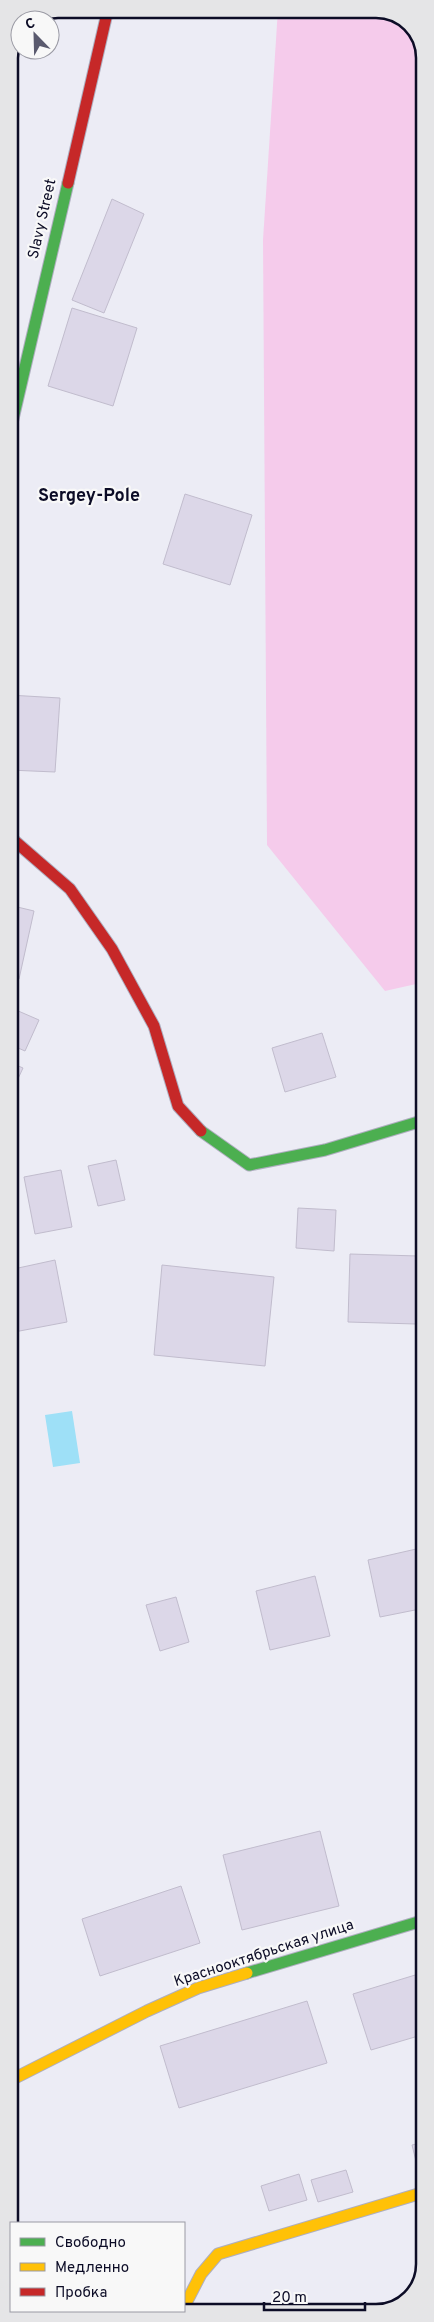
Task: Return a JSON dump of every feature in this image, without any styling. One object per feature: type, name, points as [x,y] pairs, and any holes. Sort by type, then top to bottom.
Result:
[{"type":"street","name":"Slavy Street","points":[[18,397],[106,18]]},
{"type":"street","points":[[18,844],[70,889],[112,949],[154,1026],[178,1106],[204,1134],[249,1165],[325,1150],[416,1123]]},
{"type":"street","name":"Краснооктябрьская улица","points":[[18,2076],[147,2011],[198,1988],[416,1923]]},
{"type":"street","points":[[186,2304],[201,2274],[218,2254],[246,2244],[416,2195]]},
{"type":"shaded area","points":[[277,18],[379,18],[399,24],[410,35],[416,52],[416,984],[385,991],[267,845],[263,240]]},
{"type":"water","points":[[72,1411],[80,1463],[53,1467],[45,1415]]},
{"type":"building","points":[[112,199],[144,214],[104,313],[72,300]]},
{"type":"building","points":[[72,308],[137,328],[113,406],[48,386]]},
{"type":"building","points":[[185,494],[252,515],[230,585],[163,564]]},
{"type":"building","points":[[18,696],[60,698],[55,772],[18,770]]},
{"type":"building","points":[[18,907],[34,911],[18,979]]},
{"type":"building","points":[[18,1011],[39,1020],[25,1051],[18,1048]]},
{"type":"building","points":[[322,1033],[336,1077],[285,1092],[272,1048]]},
{"type":"building","points":[[18,1066],[23,1068],[18,1079]]},
{"type":"building","points":[[116,1160],[125,1200],[98,1206],[88,1166]]},
{"type":"building","points":[[61,1170],[72,1227],[35,1234],[24,1177]]},
{"type":"building","points":[[298,1208],[336,1210],[334,1251],[296,1248]]},
{"type":"building","points":[[350,1254],[416,1256],[416,1324],[348,1322]]},
{"type":"building","points":[[55,1260],[67,1322],[18,1331],[18,1268]]},
{"type":"building","points":[[162,1265],[274,1277],[265,1366],[154,1355]]},
{"type":"building","points":[[416,1549],[416,1610],[380,1617],[368,1560]]},
{"type":"building","points":[[315,1576],[330,1636],[270,1650],[256,1591]]},
{"type":"building","points":[[176,1597],[189,1642],[160,1651],[146,1605]]},
{"type":"building","points":[[320,1831],[339,1906],[242,1930],[223,1855]]},
{"type":"building","points":[[181,1886],[200,1943],[100,1976],[82,1919]]},
{"type":"building","points":[[416,1975],[416,2037],[371,2050],[353,1994]]},
{"type":"building","points":[[307,2001],[327,2063],[179,2108],[160,2046]]},
{"type":"building","points":[[416,2144],[416,2161],[412,2145]]},
{"type":"building","points":[[346,2170],[353,2192],[318,2202],[311,2180]]},
{"type":"building","points":[[299,2174],[307,2200],[269,2211],[261,2186]]},
{"type":"traffic: fast","points":[[18,397],[68,183]]},
{"type":"traffic: fast","points":[[201,1131],[249,1165],[325,1150],[416,1123]]},
{"type":"traffic: fast","points":[[247,1973],[416,1923]]},
{"type":"traffic: slow","points":[[18,2076],[147,2011],[198,1988],[247,1973]]},
{"type":"traffic: slow","points":[[186,2304],[201,2274],[218,2254],[416,2195]]},
{"type":"traffic: jam","points":[[68,183],[106,18]]},
{"type":"traffic: jam","points":[[18,844],[70,889],[112,949],[154,1026],[178,1106],[201,1131]]},
{"type":"district","name":"Sergey-Pole","points":[[89,496]]}]
